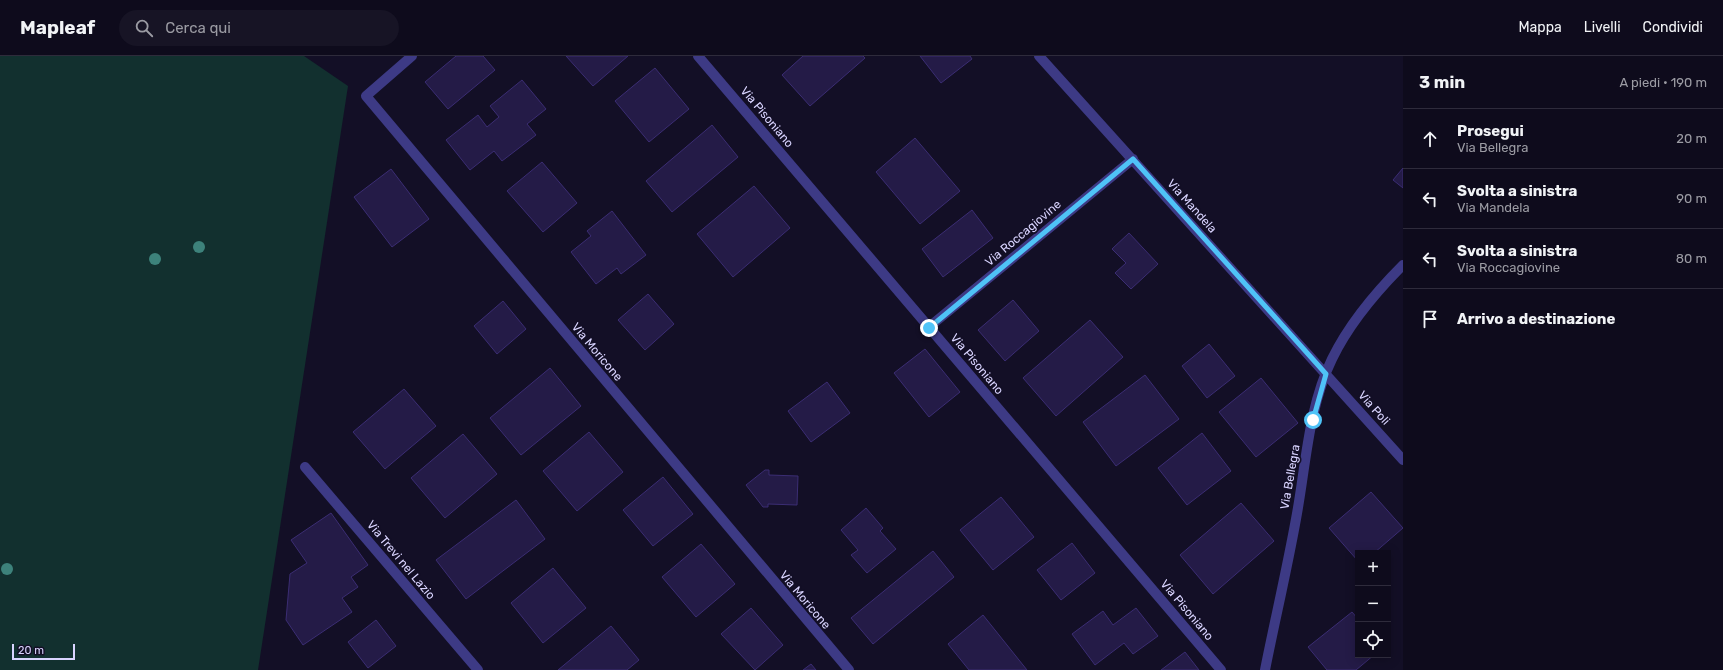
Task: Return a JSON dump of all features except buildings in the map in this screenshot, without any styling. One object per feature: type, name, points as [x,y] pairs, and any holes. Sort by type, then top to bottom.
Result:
[{"type":"street","name":"Via Moricone","points":[[412,56],[366,96],[848,670]]},
{"type":"street","name":"Via Pisoniano","points":[[698,56],[1221,670]]},
{"type":"street","name":"Via Mandela","points":[[1039,56],[1326,374]]},
{"type":"street","name":"Via Roccagiovine","points":[[929,328],[1133,159]]},
{"type":"street","name":"Via Bellegra","points":[[1265,670],[1296,518],[1313,420],[1326,374],[1338,347],[1356,319],[1376,294],[1403,265]]},
{"type":"street","name":"Via Poli","points":[[1326,374],[1403,460]]},
{"type":"street","name":"Via Trevi nel Lazio","points":[[305,467],[478,670]]},
{"type":"green space","points":[[0,56],[304,56],[348,86],[258,670],[0,670]]},
{"type":"route","points":[[929,328],[1133,159],[1326,374],[1313,420]]}]
